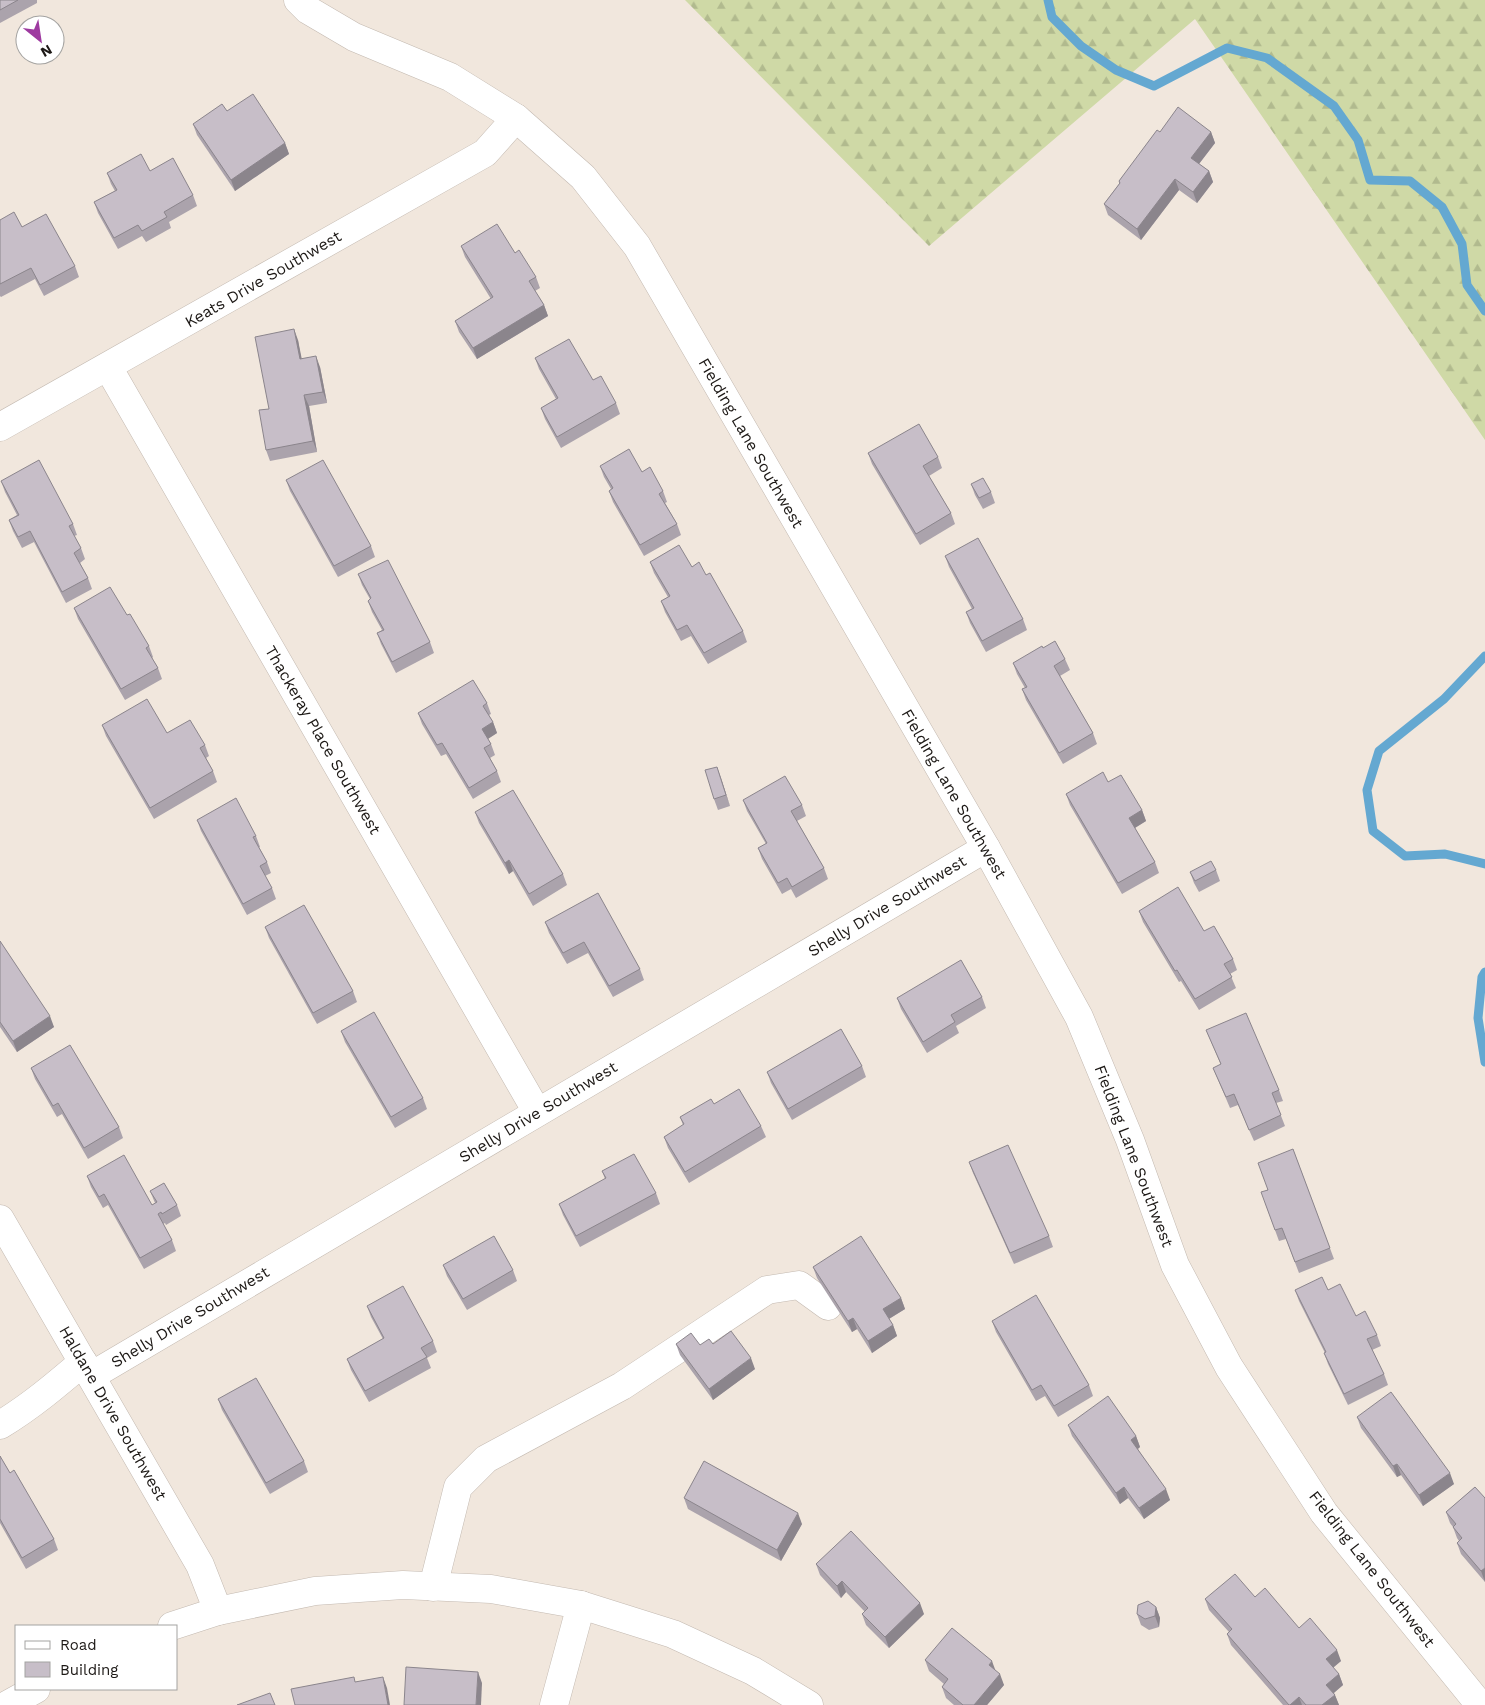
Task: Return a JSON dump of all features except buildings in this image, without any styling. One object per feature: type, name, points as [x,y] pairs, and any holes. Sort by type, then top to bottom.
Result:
[{"type":"street","name":"Fielding Lane Southwest","points":[[298,0],[308,10],[354,37],[450,77],[516,118],[583,177],[637,246],[986,848],[1079,1017],[1130,1140],[1175,1265],[1229,1367],[1324,1513],[1480,1705]]},
{"type":"street","name":"Keats Drive Southwest","points":[[0,428],[486,153],[516,118]]},
{"type":"street","name":"Thackeray Place Southwest","points":[[108,367],[538,1112]]},
{"type":"street","name":"Shelly Drive Southwest","points":[[0,1425],[87,1369],[538,1112],[986,848]]},
{"type":"street","name":"Haldane Drive Southwest","points":[[0,1219],[200,1565],[218,1611]]},
{"type":"street","points":[[433,1586],[458,1488],[486,1459],[622,1386],[767,1290],[799,1285],[828,1306]]},
{"type":"street","points":[[175,1625],[218,1611],[315,1591],[403,1585],[491,1589],[581,1605],[673,1634],[753,1671],[809,1705]]},
{"type":"street","points":[[554,1705],[581,1605]]},
{"type":"street","points":[[7,1705],[34,1690]]},
{"type":"green space","points":[[685,0],[1485,0],[1485,440],[1195,19],[929,246]]},
{"type":"waterway","points":[[1048,0],[1052,17],[1081,46],[1116,70],[1154,86],[1227,48],[1267,58],[1334,106],[1358,140],[1370,180],[1410,181],[1442,207],[1462,244],[1467,285],[1485,311]]},
{"type":"waterway","points":[[1485,656],[1444,699],[1379,751],[1367,790],[1373,831],[1405,856],[1445,854],[1485,864]]},
{"type":"waterway","points":[[1485,972],[1482,977],[1478,1018],[1485,1062]]}]
